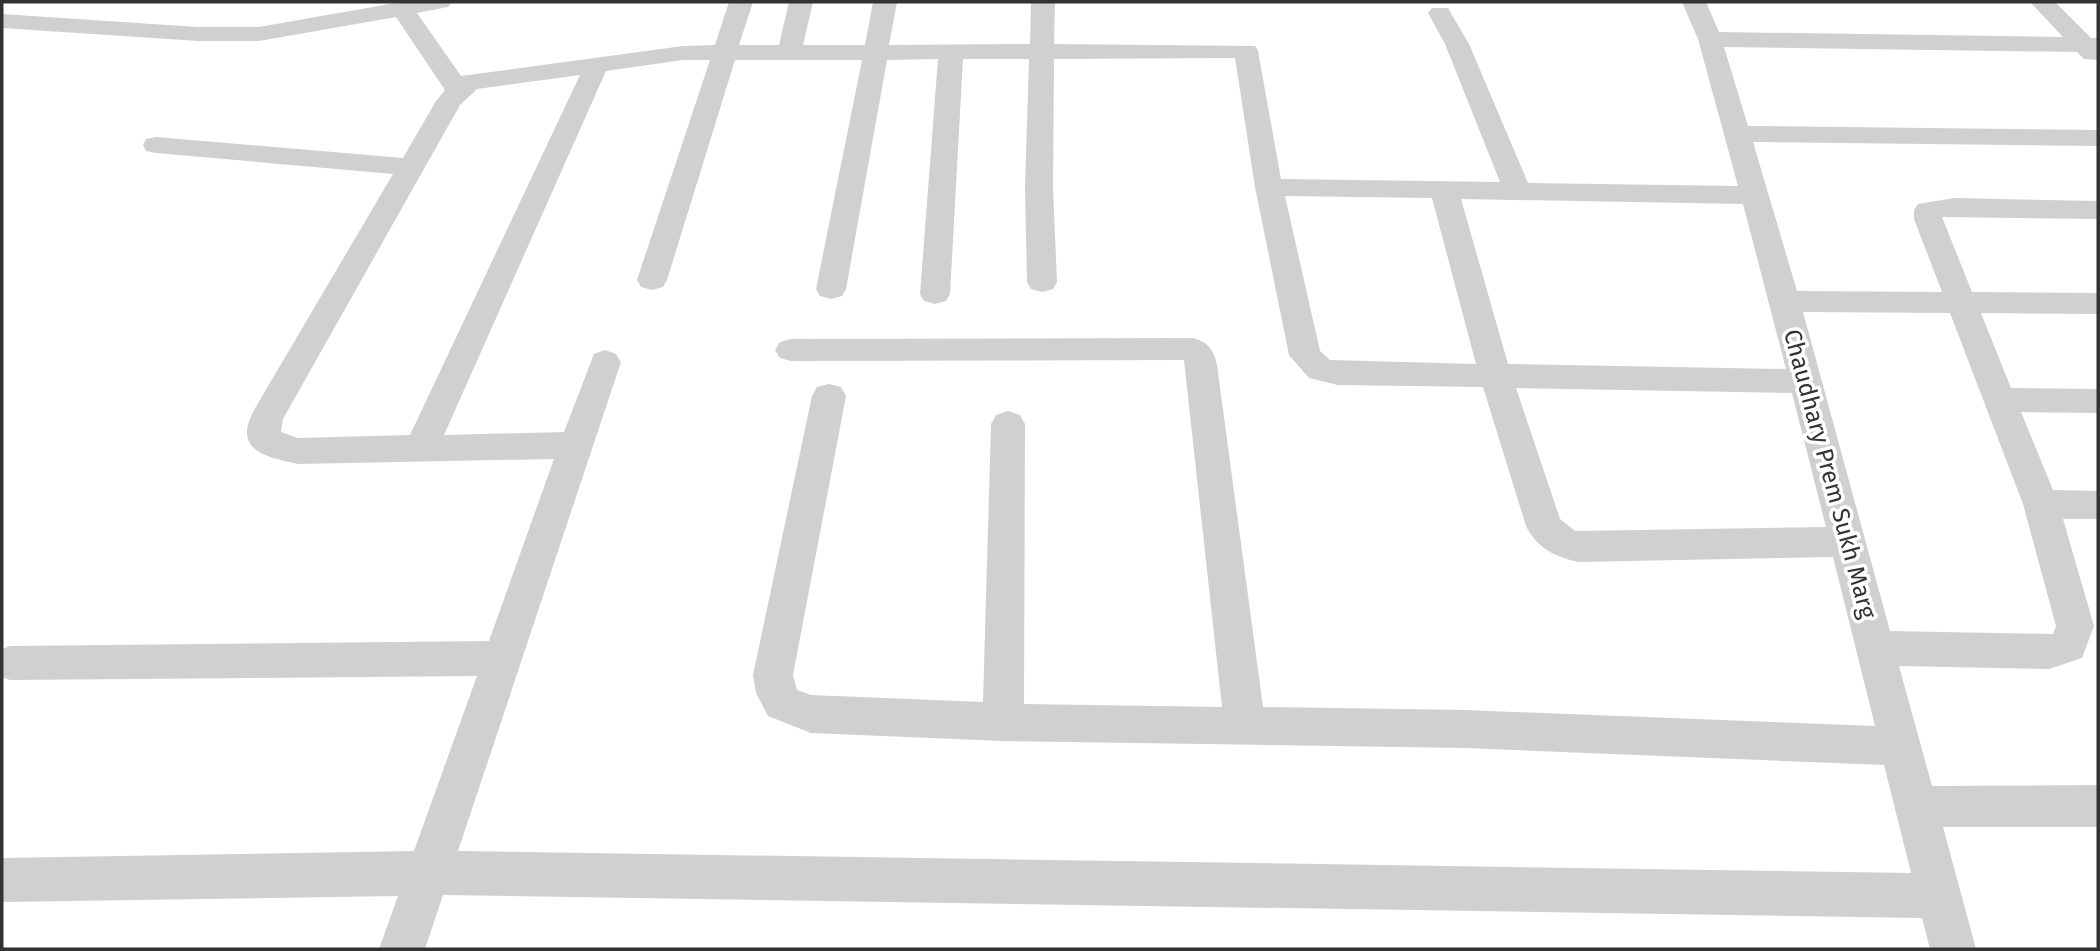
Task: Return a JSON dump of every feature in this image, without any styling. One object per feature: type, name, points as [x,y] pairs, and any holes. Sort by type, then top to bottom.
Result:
[{"type":"street","points":[[2,21],[198,34],[259,34],[440,2]]},
{"type":"street","points":[[652,281],[741,2]]},
{"type":"street","points":[[789,53],[801,2]]},
{"type":"street","points":[[831,289],[885,2]]},
{"type":"street","points":[[1042,282],[1039,188],[1043,2]]},
{"type":"street","name":"Chaudhary Prem Sukh Marg","points":[[1694,2],[1710,39],[1785,302],[1953,949]]},
{"type":"street","points":[[2042,2],[2094,50]]},
{"type":"street","points":[[402,9],[458,90]]},
{"type":"street","points":[[1440,13],[1457,44],[1518,191]]},
{"type":"street","points":[[1710,39],[2094,50]]},
{"type":"street","points":[[935,294],[951,51]]},
{"type":"street","points":[[576,446],[298,451],[276,446],[263,437],[266,419],[449,101],[458,90],[469,82],[683,53],[1246,51],[1269,187],[1305,355],[1320,370],[1338,373],[1806,381]]},
{"type":"street","points":[[420,450],[597,64]]},
{"type":"street","points":[[1737,135],[2098,138]]},
{"type":"street","points":[[156,145],[411,167]]},
{"type":"street","points":[[1269,187],[1755,195]]},
{"type":"street","points":[[1444,190],[1495,375],[1544,526],[1551,536],[1563,544],[1579,547],[1847,542]]},
{"type":"street","points":[[1875,648],[2049,652],[2068,646],[2075,626],[2041,503],[1928,219],[1928,210],[1954,207],[2098,210]]},
{"type":"street","points":[[1785,302],[2098,303]]},
{"type":"street","points":[[792,350],[1193,349],[1199,355],[1201,365],[1245,725]]},
{"type":"street","points":[[402,949],[605,362]]},
{"type":"street","points":[[829,396],[773,675],[774,693],[786,707],[811,714],[1003,722],[1465,729],[1900,746]]},
{"type":"street","points":[[1998,400],[2098,401]]},
{"type":"street","points":[[1003,722],[1008,424]]},
{"type":"street","points":[[2041,503],[2098,505]]},
{"type":"street","points":[[10,663],[503,658]]},
{"type":"street","points":[[1916,807],[2098,806]]},
{"type":"street","points":[[2,880],[428,873],[1939,896]]}]
